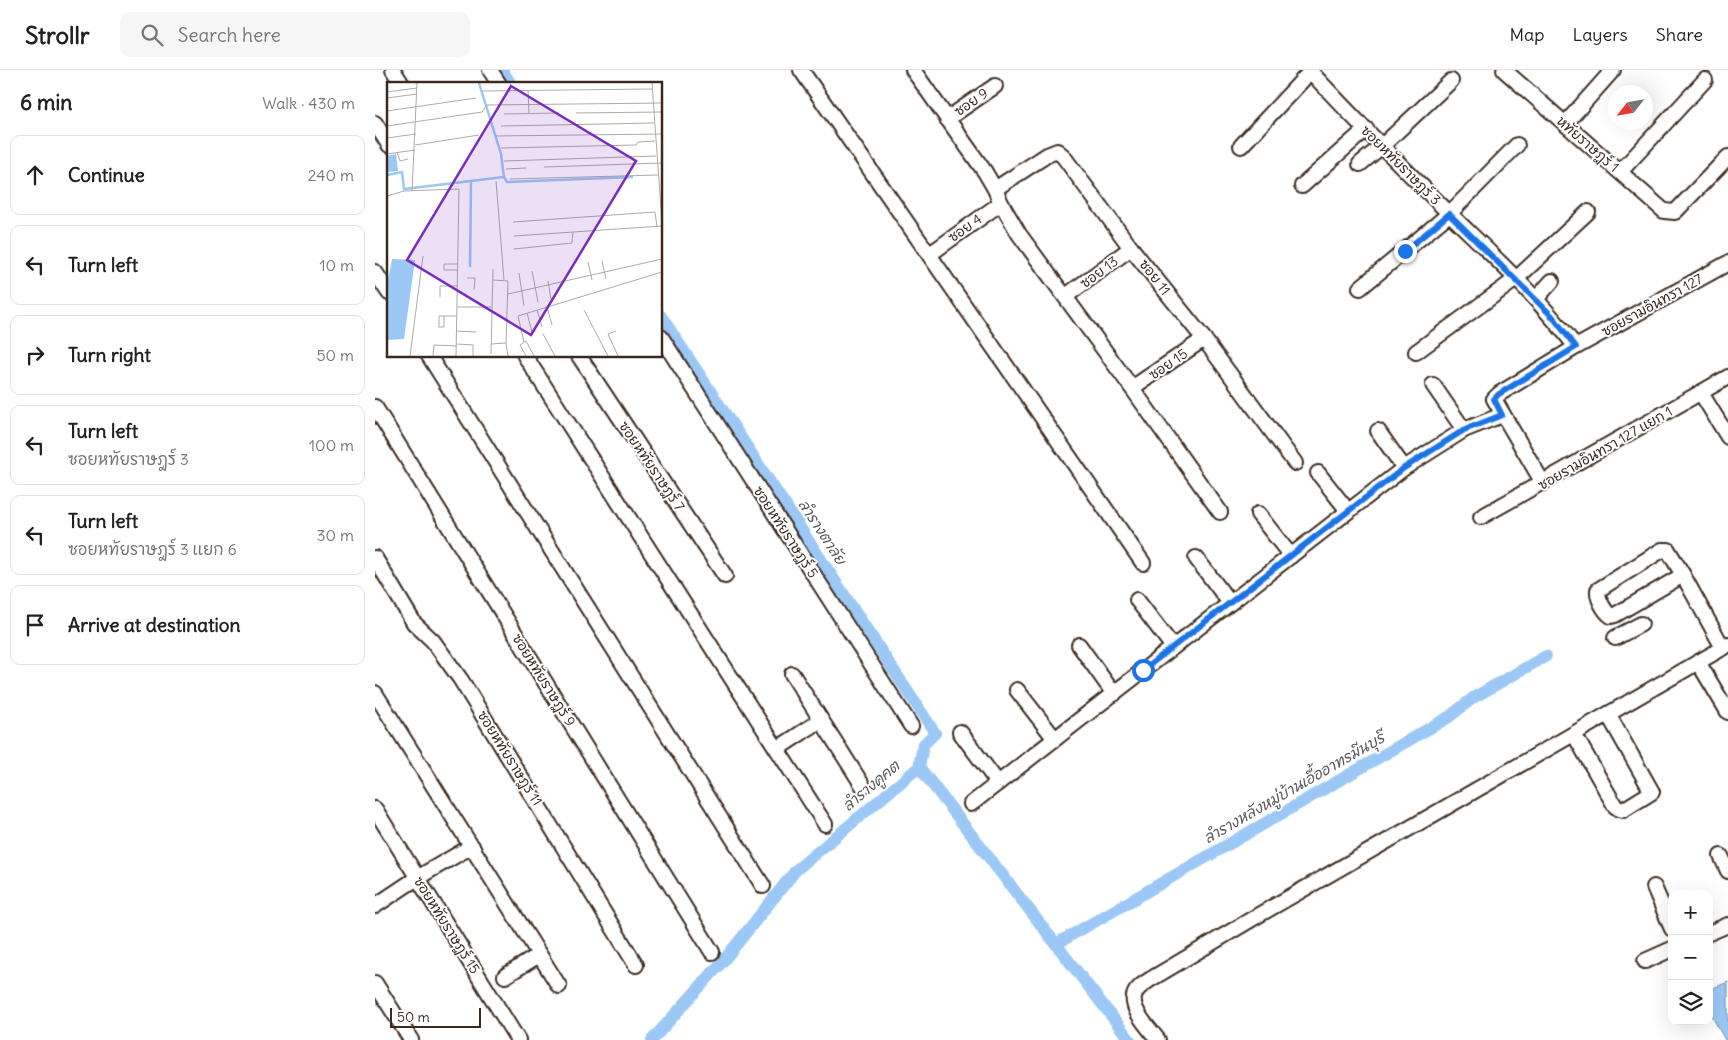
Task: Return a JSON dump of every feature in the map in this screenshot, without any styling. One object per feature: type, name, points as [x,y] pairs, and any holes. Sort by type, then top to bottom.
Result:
[{"type":"street","points":[[393,70],[401,82]]},
{"type":"street","points":[[490,70],[498,82]]},
{"type":"street","points":[[801,70],[1143,563]]},
{"type":"street","points":[[913,70],[985,172],[1019,234],[1066,296],[1220,512]]},
{"type":"street","points":[[1565,124],[1613,70]]},
{"type":"street","name":"หทัยราษฎร์ 1","points":[[1512,72],[1565,124],[1664,211],[1675,212],[1728,157]]},
{"type":"street","points":[[1241,146],[1315,73]]},
{"type":"street","name":"ซอยหทัยราษฎร์ 3","points":[[1315,73],[1382,146],[1536,299],[1553,317],[1576,347]]},
{"type":"street","points":[[1620,172],[1705,80]]},
{"type":"street","points":[[1360,164],[1451,82]]},
{"type":"street","name":"ซอย 9","points":[[947,119],[995,86]]},
{"type":"street","points":[[375,123],[387,142]]},
{"type":"street","points":[[1302,186],[1366,129]]},
{"type":"street","points":[[1360,288],[1449,214],[1517,146]]},
{"type":"street","name":"ซอย 11","points":[[995,189],[1047,155],[1057,151],[1063,156],[1131,248],[1204,340],[1295,463]]},
{"type":"street","name":"ซอย 4","points":[[930,254],[1001,203]]},
{"type":"street","points":[[1416,352],[1516,279],[1588,212]]},
{"type":"street","name":"ซอย 13","points":[[1066,296],[1131,248]]},
{"type":"street","name":"ซอยรามอินทรา 127","points":[[1502,415],[1494,399],[1499,394],[1576,347],[1728,263]]},
{"type":"street","points":[[375,272],[387,290]]},
{"type":"street","points":[[1536,299],[1553,281]]},
{"type":"street","name":"ซอยหทัยราษฎร์ 5","points":[[663,340],[911,726]]},
{"type":"street","name":"ซอย 15","points":[[1132,388],[1204,340]]},
{"type":"street","points":[[430,358],[763,886]]},
{"type":"street","points":[[526,358],[825,824]]},
{"type":"street","name":"ซอยหทัยราษฎร์ 7","points":[[580,358],[725,576]]},
{"type":"street","name":"ซอยรามอินทรา 127 แยก 1","points":[[1481,517],[1728,377]]},
{"type":"street","points":[[1433,385],[1464,430]]},
{"type":"street","points":[[1701,393],[1728,437]]},
{"type":"street","name":"ซอยหทัยราษฎร์ 9","points":[[375,408],[712,952]]},
{"type":"street","points":[[971,804],[1404,468],[1464,430],[1502,415],[1543,483]]},
{"type":"street","points":[[1378,431],[1404,468]]},
{"type":"street","points":[[1318,472],[1348,511]]},
{"type":"street","points":[[1258,514],[1291,556]]},
{"type":"street","points":[[1158,1040],[1137,1012],[1134,1004],[1135,995],[1139,988],[1151,979],[1726,646],[1683,574],[1671,554],[1668,550],[1662,550],[1598,590],[1597,596],[1608,614],[1611,616],[1615,615],[1683,574]]},
{"type":"street","name":"ซอยหทัยราษฎร์ 11","points":[[375,558],[414,623],[433,641],[461,680],[636,964]]},
{"type":"street","points":[[1196,558],[1230,603]]},
{"type":"street","points":[[1137,600],[1173,647]]},
{"type":"street","points":[[1615,615],[1620,636],[1641,624]]},
{"type":"street","points":[[1079,645],[1113,694]]},
{"type":"street","points":[[1698,662],[1728,712]]},
{"type":"street","points":[[792,674],[863,786]]},
{"type":"street","points":[[1017,690],[1055,739]]},
{"type":"street","points":[[375,693],[559,986]]},
{"type":"street","points":[[1574,734],[1615,806],[1619,810],[1623,810],[1652,792],[1608,714]]},
{"type":"street","points":[[777,749],[821,720]]},
{"type":"street","points":[[960,732],[998,783]]},
{"type":"street","name":"ซอยหทัยราษฎร์ 15","points":[[375,809],[518,1040]]},
{"type":"street","points":[[375,906],[417,878],[472,846]]},
{"type":"street","points":[[1721,856],[1728,871]]},
{"type":"street","points":[[1654,887],[1668,920]]},
{"type":"street","points":[[1713,931],[1728,925]]},
{"type":"street","points":[[1645,961],[1668,951]]},
{"type":"street","points":[[505,976],[539,955]]},
{"type":"street","points":[[375,984],[411,1040]]},
{"type":"water","points":[[1728,982],[1728,1040],[1725,1040],[1713,1018],[1713,988]]},
{"type":"waterway","name":"ลำรางตาลัย","points":[[502,70],[510,82]]},
{"type":"waterway","name":"ลำรางตาลัย","points":[[663,319],[935,733],[923,745],[919,767]]},
{"type":"waterway","name":"ลำรางหลังหมู่บ้านเอื้ออาทรมีนบุรี","points":[[1056,944],[1449,717],[1473,698],[1546,656]]},
{"type":"waterway","name":"ลำรางคูคต","points":[[652,1040],[724,960],[796,870],[919,767],[1130,1040]]},
{"type":"route","points":[[1143,670],[1404,468],[1464,430],[1502,415],[1494,399],[1499,394],[1576,347],[1553,317],[1449,214],[1405,251]]}]
